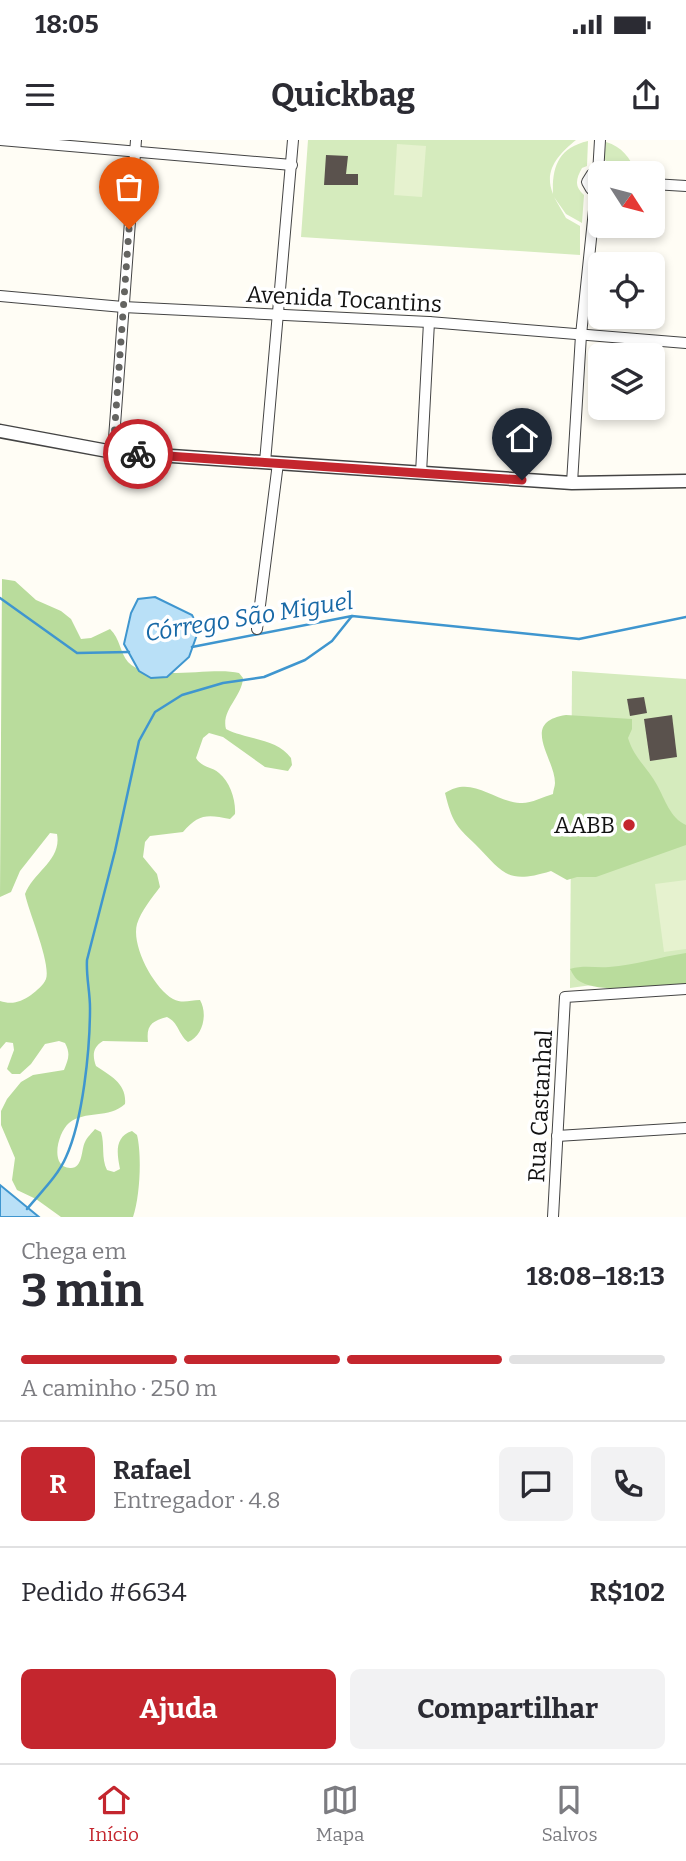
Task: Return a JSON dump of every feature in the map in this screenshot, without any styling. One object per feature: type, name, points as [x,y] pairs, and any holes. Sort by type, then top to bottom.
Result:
[{"type":"street","points":[[257,629],[272,463],[293,140]]},
{"type":"street","points":[[599,161],[600,140]]},
{"type":"street","points":[[0,141],[136,145],[292,165]]},
{"type":"street","points":[[113,452],[136,145]]},
{"type":"street","points":[[665,185],[686,186]]},
{"type":"street","points":[[572,483],[581,335],[592,238]]},
{"type":"street","name":"Avenida Tocantins","points":[[0,296],[123,307],[429,322],[686,343]]},
{"type":"street","points":[[421,473],[429,322]]},
{"type":"street","points":[[0,431],[113,452],[572,483],[686,481]]},
{"type":"street","name":"Rua Castanhal","points":[[553,1217],[565,997],[686,989]]},
{"type":"street","points":[[557,1136],[686,1128]]},
{"type":"green space","points":[[308,140],[576,140],[554,163],[551,170],[550,185],[553,194],[554,175],[559,160],[570,148],[588,141],[587,166],[582,168],[577,182],[584,195],[582,223],[566,214],[554,197],[566,218],[580,226],[580,255],[301,237]]},
{"type":"green space","points":[[606,142],[625,153],[630,161],[606,161],[604,159]]},
{"type":"green space","points":[[397,144],[426,146],[422,197],[394,195]]},
{"type":"green space","points":[[2,579],[15,581],[36,600],[61,611],[71,619],[81,639],[91,638],[110,629],[125,658],[137,668],[165,673],[239,673],[243,678],[242,685],[226,716],[226,729],[270,743],[285,751],[291,758],[292,765],[288,771],[265,767],[223,737],[209,733],[203,738],[196,758],[226,781],[233,797],[235,814],[230,819],[204,817],[193,822],[183,832],[150,836],[145,842],[143,857],[157,874],[160,887],[137,924],[137,943],[146,966],[166,994],[180,1001],[200,1000],[204,1012],[203,1024],[197,1035],[188,1042],[174,1022],[167,1017],[151,1025],[148,1042],[100,1043],[94,1052],[96,1066],[121,1086],[125,1104],[119,1109],[82,1117],[69,1123],[59,1141],[58,1149],[59,1162],[63,1166],[74,1167],[79,1162],[86,1140],[95,1129],[101,1132],[107,1170],[114,1172],[120,1169],[118,1152],[122,1137],[132,1131],[137,1135],[140,1176],[133,1217],[61,1217],[36,1199],[17,1190],[12,1180],[15,1158],[1,1125],[1,1111],[21,1082],[33,1075],[64,1070],[68,1054],[65,1043],[59,1041],[45,1044],[20,1074],[12,1074],[7,1069],[14,1050],[13,1043],[6,1042],[0,1049],[0,1001],[12,1003],[24,999],[40,988],[46,979],[43,950],[25,894],[51,859],[57,843],[57,834],[50,833],[20,871],[11,892],[0,897]]},
{"type":"green space","name":"AABB","points":[[572,671],[686,679],[686,972],[570,988]]},
{"type":"green space","points":[[566,715],[632,719],[628,738],[631,745],[672,813],[686,825],[686,845],[596,877],[567,880],[551,871],[524,877],[507,874],[463,832],[452,816],[445,793],[455,788],[473,788],[520,803],[553,794],[554,773],[542,733],[544,725],[552,719]]},
{"type":"green space","points":[[686,880],[686,949],[664,952],[655,884]]},
{"type":"green space","points":[[686,953],[686,985],[603,988],[581,982],[570,969],[619,966]]},
{"type":"water","points":[[155,597],[192,615],[199,629],[189,657],[167,677],[151,678],[139,671],[124,644],[131,613],[138,599]]},
{"type":"water","points":[[0,1185],[39,1217],[0,1217]]},
{"type":"building","points":[[326,155],[348,156],[346,174],[358,174],[358,185],[324,185]]},
{"type":"building","points":[[644,697],[647,713],[630,716],[627,699]]},
{"type":"building","points":[[672,715],[677,757],[650,761],[644,719]]},
{"type":"waterway","name":"Córrego São Miguel","points":[[0,598],[77,653],[129,652]]},
{"type":"waterway","name":"Córrego São Miguel","points":[[192,647],[352,616],[579,639],[686,617]]},
{"type":"waterway","points":[[27,1209],[63,1164],[77,1124],[89,1043],[87,960],[139,741],[155,712],[182,695],[223,683],[264,677],[305,660],[332,641],[352,616]]},
{"type":"way so far","points":[[129,229],[113,452],[138,454]]},
{"type":"place","name":"AABB","points":[[629,825]]},
{"type":"route","points":[[138,454],[522,480]]}]
